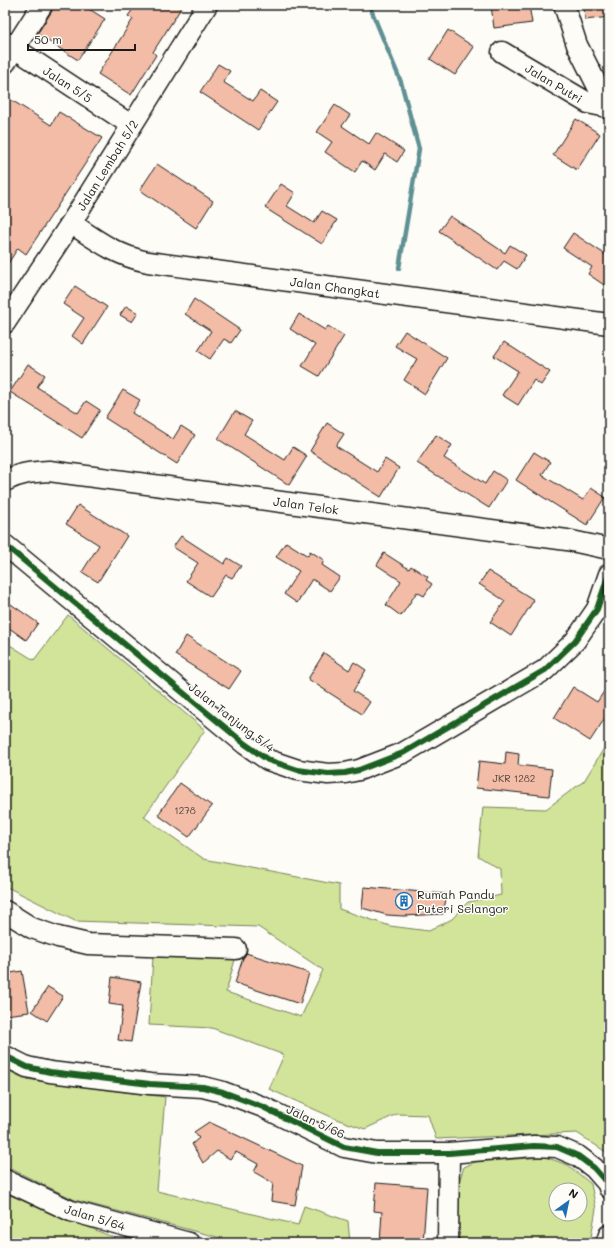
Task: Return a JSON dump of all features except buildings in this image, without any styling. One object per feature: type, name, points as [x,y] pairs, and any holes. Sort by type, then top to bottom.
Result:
[{"type":"street","points":[[8,51],[42,5]]},
{"type":"street","name":"Jalan Lembah 5/2","points":[[5,323],[71,223],[207,5]]},
{"type":"street","points":[[564,5],[577,45],[608,107]]},
{"type":"street","name":"Jalan 5/5","points":[[8,51],[131,125]]},
{"type":"street","name":"Jalan Putri","points":[[502,52],[588,103],[608,107]]},
{"type":"street","name":"Jalan Changkat","points":[[71,223],[116,251],[132,259],[609,324]]},
{"type":"street","name":"Jalan Telok","points":[[5,481],[25,472],[49,471],[559,539],[609,549]]},
{"type":"street","name":"Jalan Tanjung 5/4","points":[[5,545],[245,744],[268,760],[298,770],[328,774],[359,770],[403,753],[544,670],[575,641],[597,609],[609,574]]},
{"type":"street","points":[[5,911],[32,928],[58,937],[88,944],[236,949]]},
{"type":"street","name":"Jalan 5/66","points":[[5,1056],[27,1067],[50,1072],[150,1084],[203,1087],[263,1107],[344,1147],[377,1153],[449,1153],[534,1146],[557,1146],[578,1156],[594,1168],[608,1184],[609,1188]]},
{"type":"street","points":[[448,1243],[449,1153]]},
{"type":"street","name":"Jalan 5/64","points":[[5,1180],[71,1211],[189,1243]]},
{"type":"street","points":[[606,1243],[609,1235]]},
{"type":"green space","points":[[68,615],[205,730],[144,817],[204,859],[339,885],[339,909],[390,926],[429,931],[452,919],[468,902],[501,895],[500,869],[478,856],[483,807],[546,809],[584,781],[609,740],[609,1154],[577,1133],[436,1139],[428,1115],[397,1114],[365,1129],[336,1119],[269,1089],[284,1055],[212,1028],[149,1025],[153,956],[236,956],[226,992],[301,1017],[323,970],[258,927],[75,921],[5,886],[5,642],[34,660]]},
{"type":"green space","points":[[5,1069],[25,1079],[165,1097],[157,1191],[298,1225],[304,1206],[348,1221],[350,1243],[240,1243],[75,1200],[5,1166]]},
{"type":"green space","points":[[545,1157],[568,1165],[591,1184],[596,1209],[591,1237],[588,1243],[459,1243],[458,1184],[464,1167],[475,1162]]},
{"type":"green space","points":[[5,1193],[127,1243],[5,1243]]},
{"type":"waterway","points":[[367,5],[370,7],[401,82],[419,149],[399,268]]},
{"type":"cycle path","points":[[5,545],[245,744],[268,760],[298,770],[328,774],[359,770],[403,753],[545,670],[575,641],[597,609],[609,574]]},
{"type":"cycle path","points":[[5,1056],[27,1067],[50,1072],[150,1084],[203,1087],[223,1092],[263,1107],[344,1147],[377,1153],[449,1153],[534,1146],[557,1147],[578,1156],[594,1168],[608,1184],[609,1188]]},
{"type":"place","name":"Rumah Pandu Puteri Selangor","points":[[404,901]]}]
